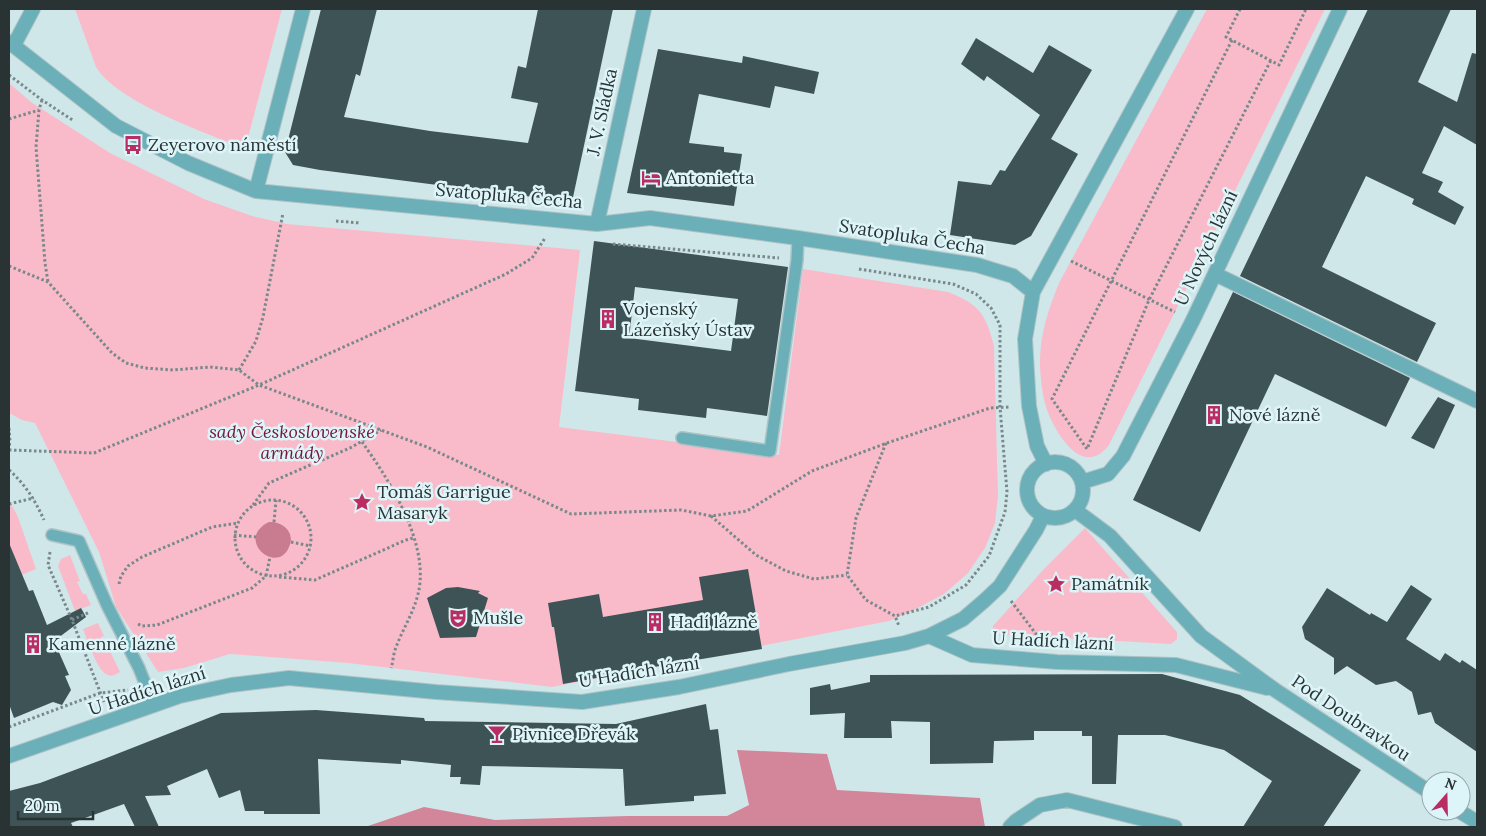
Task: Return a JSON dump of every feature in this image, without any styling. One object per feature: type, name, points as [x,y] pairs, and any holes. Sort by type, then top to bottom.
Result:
[{"type":"street","points":[[11,43],[33,9]]},
{"type":"street","points":[[256,191],[303,9]]},
{"type":"street","name":"J. V. Sládka","points":[[597,224],[644,9]]},
{"type":"street","points":[[1046,464],[1037,446],[1029,406],[1025,339],[1033,292],[1187,9]]},
{"type":"street","name":"U Nových lázní","points":[[1082,482],[1108,474],[1123,456],[1193,320],[1340,9]]},
{"type":"street","name":"Svatopluka Čecha","points":[[11,43],[116,126],[188,162],[256,191],[597,224],[650,218],[977,265],[1013,276],[1033,292]]},
{"type":"street","points":[[1215,274],[1477,401]]},
{"type":"street","points":[[1046,464],[1064,464],[1072,468],[1082,482],[1081,502],[1075,510],[1066,516],[1054,518],[1043,516],[1034,509],[1029,499],[1027,488],[1030,478],[1036,469],[1046,464]]},
{"type":"street","points":[[1075,510],[1110,536],[1200,636],[1275,690]]},
{"type":"street","points":[[929,636],[963,619],[1000,586],[1043,516]]},
{"type":"street","name":"U Hadích lázní","points":[[9,756],[180,696],[231,685],[289,678],[436,692],[582,702],[679,687],[789,664],[883,648],[929,636],[972,655],[1057,662],[1176,666],[1275,690]]},
{"type":"street","name":"Pod Doubravkou","points":[[1275,690],[1421,786]]},
{"type":"street","points":[[1010,827],[1040,805],[1066,800],[1175,827]]},
{"type":"lane","points":[[682,438],[770,451],[797,260],[798,238]]},
{"type":"lane","points":[[52,535],[80,541],[107,605],[147,687],[154,706]]},
{"type":"path","points":[[1240,9],[1226,37],[1279,65],[1306,9]]},
{"type":"path","points":[[9,266],[48,282],[112,353],[126,363],[145,368],[173,370],[210,367],[239,370],[259,385],[427,447],[571,514],[680,510],[711,516],[747,511],[812,471],[887,443],[990,408],[1029,406],[1052,398],[1232,40]]},
{"type":"path","points":[[1052,398],[1087,449],[1149,300],[1271,60]]},
{"type":"path","points":[[42,100],[38,110],[36,147],[48,282]]},
{"type":"path","points":[[9,119],[38,110]]},
{"type":"path","points":[[239,370],[256,341],[261,325],[283,213]]},
{"type":"path","points":[[9,428],[9,449],[94,454],[259,385],[506,274],[532,258],[545,238]]},
{"type":"path","points":[[603,243],[797,260]]},
{"type":"path","points":[[1055,252],[1149,300],[1193,320]]},
{"type":"path","points":[[855,269],[953,284],[976,294],[991,308],[1000,325],[1000,407],[1007,492],[1005,512],[989,556],[966,585],[929,607],[895,616],[866,600],[847,575],[856,518],[887,443]]},
{"type":"path","points":[[381,430],[362,442],[269,483],[238,523],[234,535],[235,546],[239,557],[246,566],[255,572],[266,576],[315,580],[413,538]]},
{"type":"path","points":[[362,442],[401,504],[409,522],[418,554],[420,570],[418,595],[395,651],[391,668],[382,668]]},
{"type":"path","points":[[9,470],[20,480],[34,498],[52,535],[48,565],[112,721]]},
{"type":"path","points":[[9,504],[34,498]]},
{"type":"path","points":[[253,505],[264,501],[276,500],[286,502],[304,515],[311,535],[311,546],[303,562],[289,573],[278,576],[266,576]]},
{"type":"path","points":[[274,522],[276,500]]},
{"type":"path","points":[[711,516],[756,555],[786,571],[814,579],[847,575]]},
{"type":"path","points":[[116,592],[121,576],[128,566],[142,556],[212,527],[238,523]]},
{"type":"path","points":[[234,535],[256,537]]},
{"type":"path","points":[[291,542],[311,546]]},
{"type":"path","points":[[135,623],[142,626],[157,625],[252,588],[266,576],[270,557]]},
{"type":"path","points":[[1000,586],[1057,662]]},
{"type":"path","points":[[9,727],[100,693],[147,687]]},
{"type":"green space","points":[[75,9],[282,9],[245,149],[186,125],[142,104],[123,93],[107,80],[96,67]]},
{"type":"green space","points":[[1207,9],[1325,9],[1109,445],[1099,454],[1090,457],[1080,455],[1064,441],[1051,420],[1045,404],[1040,373],[1040,351],[1046,321],[1059,283]]},
{"type":"green space","name":"sady Československé armády","points":[[9,83],[31,102],[110,153],[204,199],[252,216],[287,224],[580,250],[559,427],[779,455],[803,269],[948,292],[959,296],[980,311],[988,326],[994,346],[998,496],[995,523],[985,548],[968,573],[944,594],[889,621],[552,687],[348,663],[230,654],[184,668],[158,672],[116,607],[99,552],[35,423],[22,420],[9,413]]},
{"type":"green space","points":[[9,500],[18,517],[36,569],[9,580]]},
{"type":"green space","points":[[1085,528],[1177,632],[1177,639],[1171,644],[992,634],[993,626],[1044,569]]},
{"type":"green space","points":[[70,555],[80,581],[77,582],[91,605],[75,611],[58,566],[61,559]]},
{"type":"green space","points":[[98,623],[104,636],[101,637],[106,650],[109,649],[120,672],[113,675],[104,673],[100,668],[83,629]]},
{"type":"shaded area","points":[[269,522],[279,523],[286,528],[291,537],[289,547],[283,555],[276,558],[261,552],[257,545],[256,537],[259,529]]},
{"type":"shaded area","points":[[737,750],[827,754],[837,790],[980,798],[985,827],[365,827],[424,807],[495,820],[628,816],[727,816],[749,805]]},
{"type":"building","points":[[321,9],[377,9],[360,76],[356,74],[344,117],[430,131],[528,143],[538,103],[511,98],[518,66],[526,68],[538,9],[613,9],[572,202],[293,165],[285,152]]},
{"type":"building","points":[[1368,9],[1451,9],[1418,82],[1457,102],[1472,53],[1477,54],[1477,145],[1444,126],[1422,173],[1443,182],[1438,192],[1464,207],[1455,225],[1412,204],[1414,199],[1366,176],[1322,267],[1436,323],[1417,362],[1240,276]]},
{"type":"building","points":[[976,38],[1033,73],[1049,45],[1092,70],[1051,139],[1078,154],[1031,236],[1015,245],[950,235],[958,181],[991,185],[1000,170],[1005,171],[1040,115],[987,76],[984,81],[961,64]]},
{"type":"building","points":[[658,49],[742,63],[743,56],[819,72],[814,94],[775,86],[770,108],[699,94],[689,143],[724,147],[724,152],[742,154],[734,206],[627,193]]},
{"type":"building","name":"Vojenský Lázeňský Ústav","points":[[594,241],[788,267],[767,416],[707,408],[706,418],[638,410],[639,399],[575,391]],"holes":[[[635,287],[738,299],[731,351],[629,338]]]},
{"type":"building","name":"Nové lázně","points":[[1233,292],[1410,378],[1386,427],[1275,374],[1200,532],[1133,500]]},
{"type":"building","points":[[1438,397],[1455,405],[1434,449],[1411,438]]},
{"type":"building","name":"Kamenné lázně","points":[[9,543],[29,591],[33,590],[47,625],[81,608],[86,617],[54,641],[69,675],[65,676],[71,690],[62,705],[53,702],[14,718],[9,704]]},
{"type":"building","name":"Hadí lázně","points":[[748,569],[762,649],[563,684],[554,627],[552,627],[548,603],[599,594],[603,617],[703,600],[699,577]]},
{"type":"building","points":[[1411,585],[1432,599],[1406,639],[1440,661],[1445,653],[1460,663],[1462,660],[1477,670],[1477,752],[1435,723],[1431,712],[1418,715],[1412,692],[1396,681],[1376,685],[1347,666],[1334,675],[1334,658],[1305,639],[1302,627],[1327,588],[1370,615],[1371,613],[1387,622]]},
{"type":"building","name":"Mušle","points":[[458,587],[480,591],[478,593],[488,598],[476,637],[440,638],[427,598],[446,588]]},
{"type":"building","points":[[1162,674],[1240,695],[1361,770],[1323,827],[1243,827],[1272,781],[1224,750],[1165,735],[1118,735],[1116,784],[1092,784],[1092,736],[1082,736],[1082,731],[1034,731],[1034,740],[994,741],[993,763],[930,764],[930,722],[891,721],[892,738],[844,738],[845,713],[810,715],[810,688],[830,684],[831,690],[870,682],[870,675]]},
{"type":"building","points":[[706,704],[710,730],[718,729],[726,794],[694,796],[694,801],[625,806],[623,769],[482,766],[480,785],[460,784],[461,777],[450,777],[451,765],[401,760],[401,764],[318,759],[320,814],[264,814],[264,811],[245,811],[240,790],[219,798],[207,769],[167,786],[171,795],[145,796],[159,827],[135,827],[124,804],[71,823],[73,827],[9,827],[9,791],[40,783],[221,713],[316,710],[424,718],[425,721],[616,724]]},
{"type":"place","name":"Zeyerovo náměstí","points":[[133,145]]},
{"type":"place","name":"Antonietta","points":[[651,178]]},
{"type":"place","name":"Vojenský Lázeňský Ústav","points":[[608,319]]},
{"type":"place","name":"Nové lázně","points":[[1214,415]]},
{"type":"place","name":"Tomáš Garrigue Masaryk","points":[[362,502]]},
{"type":"place","name":"Památník","points":[[1056,584]]},
{"type":"place","name":"Mušle","points":[[458,618]]},
{"type":"place","name":"Hadí lázně","points":[[655,622]]},
{"type":"place","name":"Kamenné lázně","points":[[33,644]]},
{"type":"place","name":"Pivnice Dřevák","points":[[497,734]]}]
